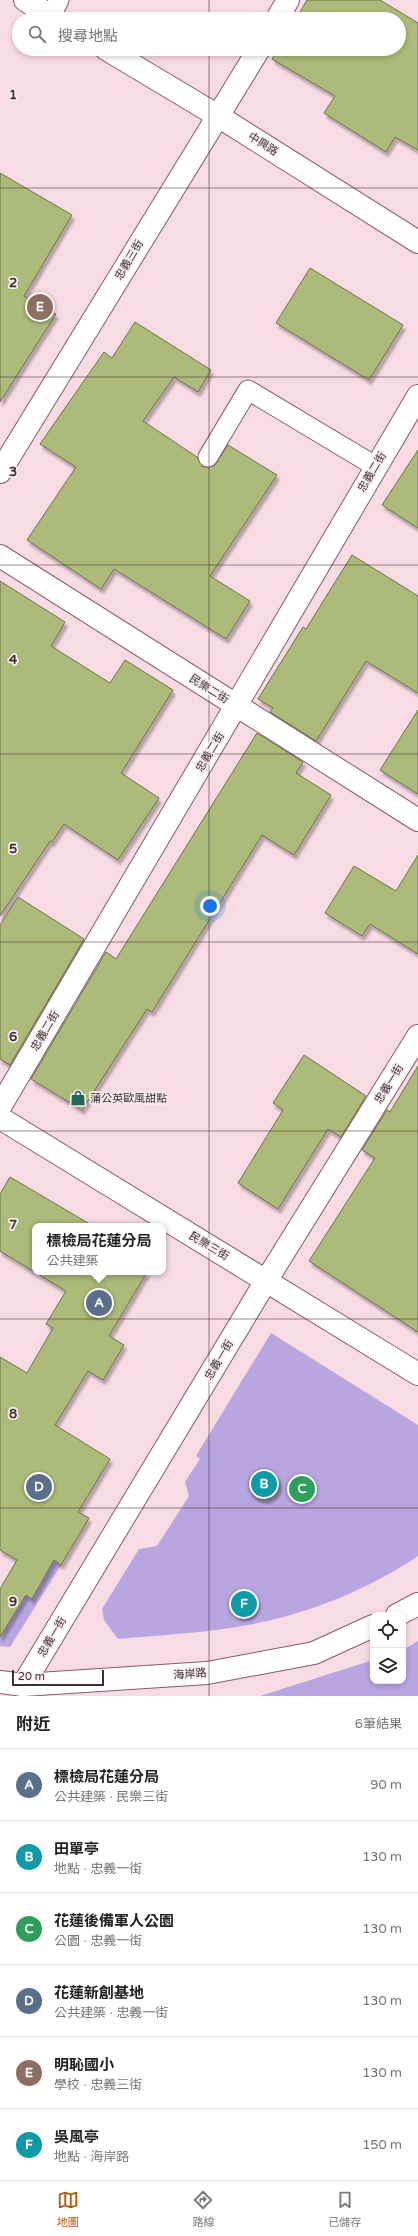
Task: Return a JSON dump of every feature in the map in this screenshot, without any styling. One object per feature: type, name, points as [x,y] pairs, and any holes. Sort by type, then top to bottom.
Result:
[{"type":"street","points":[[25,0],[55,12]]},
{"type":"street","points":[[281,12],[288,0]]},
{"type":"street","name":"中興路","points":[[118,56],[218,116],[418,242]]},
{"type":"street","name":"忠義三街","points":[[0,472],[255,56]]},
{"type":"street","name":"忠義二街","points":[[0,1107],[236,707],[375,466],[418,396]]},
{"type":"street","name":"民樂二街","points":[[0,556],[236,707],[418,820]]},
{"type":"street","name":"忠義一街","points":[[24,1685],[266,1281],[418,1036]]},
{"type":"street","name":"民樂三街","points":[[0,1118],[418,1374]]},
{"type":"street","points":[[403,1612],[418,1604]]},
{"type":"street","name":"海岸路","points":[[0,1682],[24,1685],[207,1673],[314,1653],[370,1627]]},
{"type":"lane","points":[[208,457],[248,390],[375,466]]},
{"type":"shaded area","points":[[271,1333],[418,1425],[418,1556],[379,1580],[358,1590],[315,1607],[292,1614],[232,1628],[118,1639],[104,1620],[102,1609],[139,1549],[157,1546],[189,1496],[185,1482],[200,1459],[196,1456]]},
{"type":"shaded area","points":[[48,1557],[61,1565],[10,1647],[0,1646],[0,1603],[26,1595],[32,1599],[44,1578]]},
{"type":"shaded area","points":[[418,1641],[418,1696],[260,1696],[370,1661],[370,1684],[406,1684],[406,1648]]},
{"type":"building","points":[[307,0],[380,0],[400,12],[300,12]]},
{"type":"building","points":[[406,16],[418,23],[418,150],[395,137],[386,152],[324,113],[335,96],[272,59],[274,56],[406,56]]},
{"type":"building","points":[[0,173],[72,215],[24,296],[56,314],[0,402]]},
{"type":"building","points":[[310,268],[403,325],[369,380],[276,323]]},
{"type":"building","points":[[135,322],[211,370],[198,392],[174,377],[143,421],[197,457],[203,467],[214,466],[228,445],[277,475],[210,576],[250,601],[226,639],[114,569],[101,589],[27,540],[76,467],[40,444],[104,352],[112,358]]},
{"type":"building","points":[[418,450],[418,528],[382,505]]},
{"type":"building","points":[[352,555],[418,596],[418,693],[366,661],[316,741],[270,712],[273,708],[258,699],[303,627],[306,629]]},
{"type":"building","points":[[0,581],[65,622],[51,646],[110,683],[125,660],[173,690],[121,773],[159,798],[118,860],[64,824],[52,842],[50,841],[0,916]]},
{"type":"building","points":[[418,710],[418,794],[380,770]]},
{"type":"building","points":[[257,733],[303,762],[296,773],[331,795],[294,855],[262,835],[152,1012],[147,1009],[82,1110],[31,1079],[106,952],[116,959]]},
{"type":"building","points":[[418,855],[418,954],[370,924],[362,936],[325,913],[354,866],[396,891]]},
{"type":"building","points":[[18,897],[84,939],[10,1065],[0,1059],[0,925]]},
{"type":"building","points":[[304,1055],[366,1096],[341,1137],[328,1129],[278,1209],[238,1183],[283,1110],[273,1103]]},
{"type":"building","points":[[418,1066],[418,1332],[309,1261],[375,1158],[362,1150],[387,1110],[390,1112]]},
{"type":"building","points":[[10,1177],[88,1223],[32,1223],[32,1270],[0,1251],[0,1194]]},
{"type":"building","points":[[40,1275],[145,1275],[109,1336],[124,1345],[103,1380],[88,1371],[55,1425],[110,1459],[78,1512],[89,1518],[61,1565],[54,1560],[32,1599],[26,1595],[0,1637],[0,1589],[17,1560],[0,1550],[0,1357],[27,1373],[53,1328],[46,1324],[66,1291]]},
{"type":"building","points":[[264,1469],[275,1473],[279,1484],[275,1495],[264,1499],[253,1495],[249,1484],[253,1473]]},
{"type":"building","points":[[244,1590],[253,1594],[257,1603],[253,1612],[244,1616],[235,1612],[231,1603],[235,1594]]},
{"type":"place","name":"明恥國小","points":[[40,307]]},
{"type":"place","name":"蒲公英歐風甜點","points":[[78,1098]]},
{"type":"place","name":"標檢局花蓮分局","points":[[99,1303]]},
{"type":"place","name":"田單亭","points":[[264,1484]]},
{"type":"place","name":"花蓮新創基地","points":[[39,1487]]},
{"type":"place","name":"花蓮後備軍人公園","points":[[302,1489]]},
{"type":"place","name":"吳風亭","points":[[244,1604]]}]
